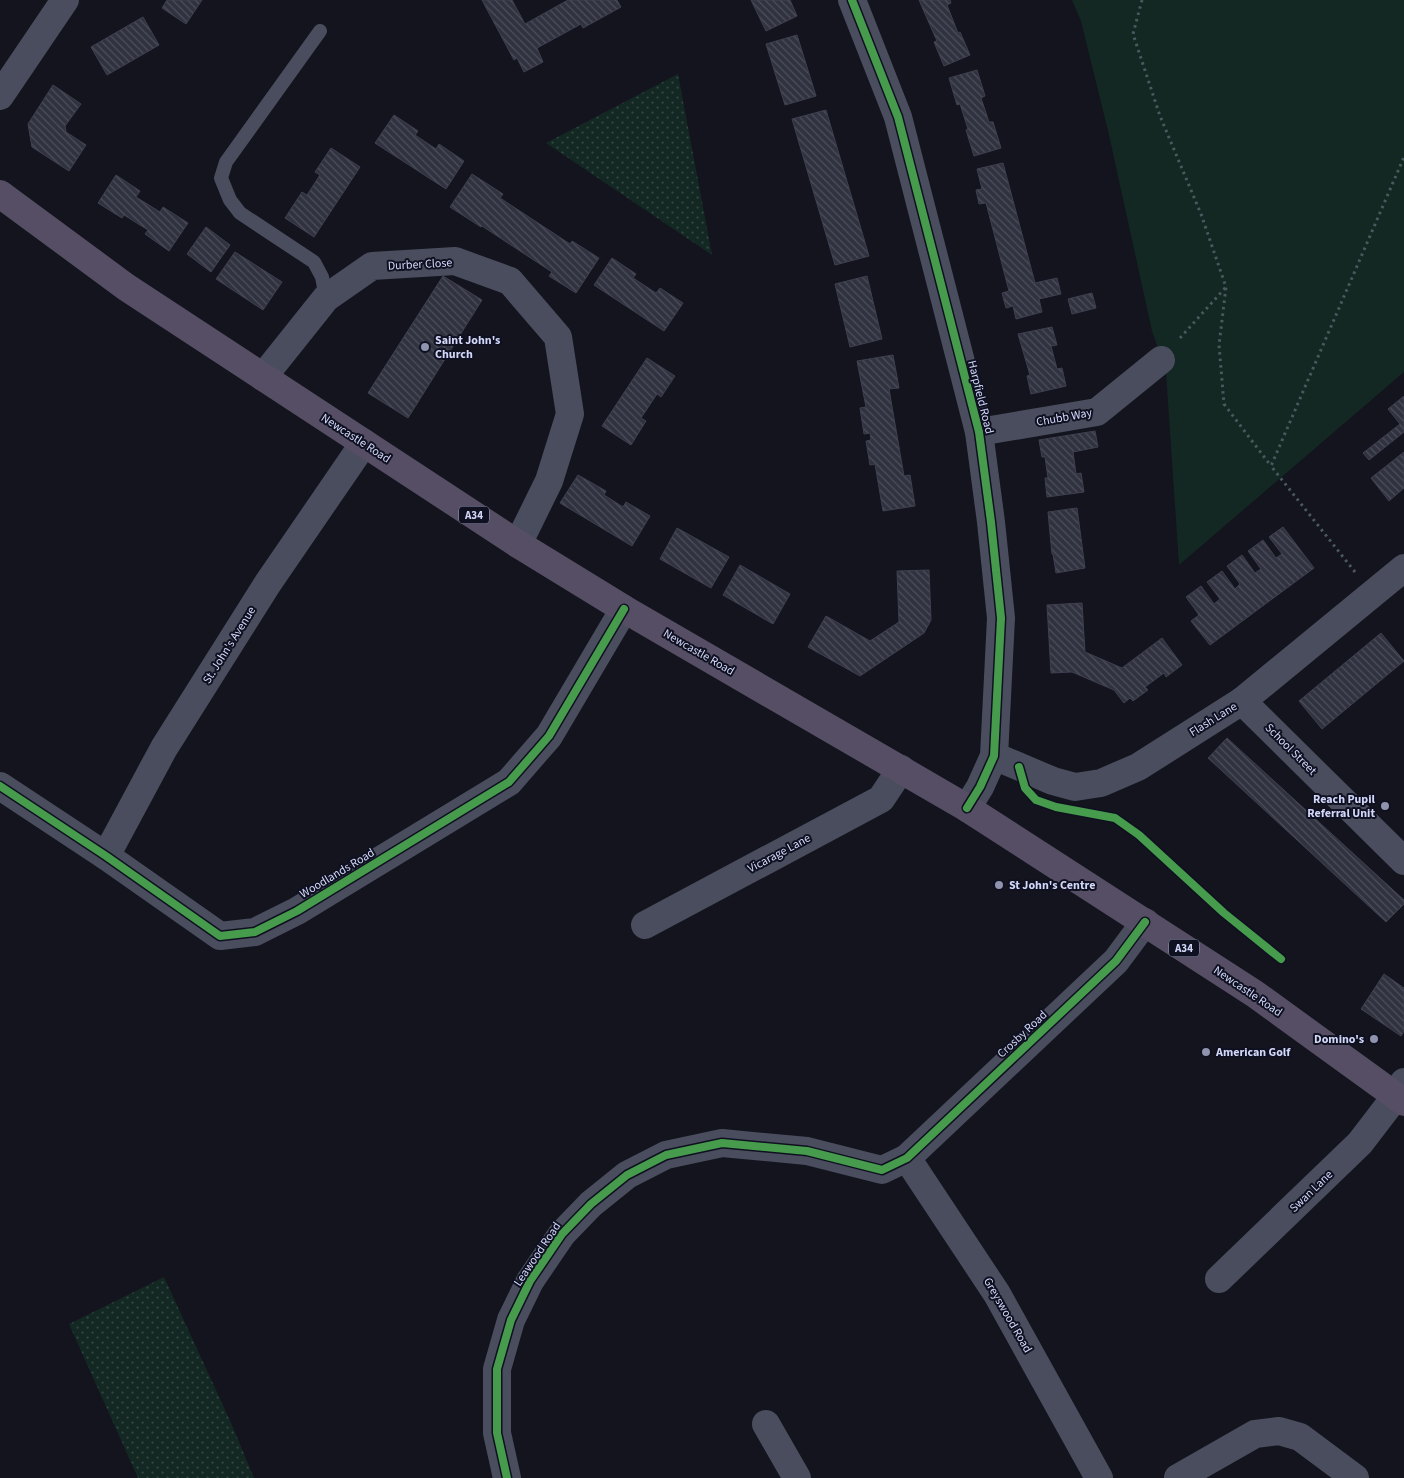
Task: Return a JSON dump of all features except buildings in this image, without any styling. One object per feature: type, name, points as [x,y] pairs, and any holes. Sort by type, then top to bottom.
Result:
[{"type":"highway","name":"Newcastle Road","points":[[0,194],[126,287],[518,544],[624,609],[967,808],[1255,994],[1401,1094]]},
{"type":"street","points":[[0,96],[65,0]]},
{"type":"street","name":"Harpfield Road","points":[[852,0],[898,117],[979,432],[1001,618],[994,756],[980,787],[967,808]]},
{"type":"street","name":"Durber Close","points":[[263,377],[326,298],[372,266],[455,261],[510,281],[558,337],[570,414],[548,481],[518,544]]},
{"type":"street","name":"Chubb Way","points":[[979,432],[1097,412],[1161,360]]},
{"type":"street","name":"St. John's Avenue","points":[[106,856],[164,748],[268,583],[364,443]]},
{"type":"street","name":"Flash Lane","points":[[994,756],[1053,781],[1075,787],[1102,783],[1138,766],[1242,701],[1404,568]]},
{"type":"street","name":"Woodlands Road","points":[[0,786],[106,856],[220,936],[255,932],[297,911],[510,782],[549,736],[624,609]]},
{"type":"street","name":"School Street","points":[[1242,701],[1404,861]]},
{"type":"street","name":"Vicarage Lane","points":[[645,925],[881,799],[901,769]]},
{"type":"street","name":"Crosby Road","points":[[907,1158],[1116,961],[1145,922]]},
{"type":"street","name":"Swan Lane","points":[[1219,1280],[1360,1143],[1401,1094]]},
{"type":"street","name":"Leawood Road","points":[[507,1478],[497,1433],[497,1369],[511,1320],[530,1281],[562,1234],[591,1204],[627,1175],[666,1155],[722,1143],[807,1151],[882,1170],[907,1158]]},
{"type":"street","name":"Greyswood Road","points":[[907,1158],[997,1294],[1100,1478]]},
{"type":"street","points":[[766,1424],[797,1478]]},
{"type":"street","points":[[1178,1478],[1255,1434],[1278,1431],[1300,1437],[1356,1478]]},
{"type":"lane","points":[[320,30],[226,162],[221,178],[230,200],[240,213],[314,262],[322,277],[326,298]]},
{"type":"path","points":[[1142,0],[1133,34],[1160,116],[1201,214],[1226,287],[1219,344],[1224,404],[1372,594]]},
{"type":"path","points":[[1271,466],[1404,157]]},
{"type":"path","points":[[1161,360],[1226,287]]},
{"type":"green space","points":[[1072,0],[1404,0],[1404,372],[1179,565],[1166,372],[1152,331],[1109,135],[1081,21]]},
{"type":"green space","points":[[678,74],[712,255],[546,143]]},
{"type":"green space","points":[[164,1277],[232,1425],[254,1478],[138,1478],[69,1324]]},
{"type":"cycle path","points":[[852,0],[898,117],[979,432],[1001,618],[994,756],[980,787],[967,808]]},
{"type":"cycle path","points":[[0,786],[106,856],[220,936],[255,932],[297,911],[509,782],[549,736],[624,609]]},
{"type":"cycle path","points":[[1019,767],[1025,788],[1036,800],[1056,807],[1115,818],[1139,835],[1224,913],[1281,959]]},
{"type":"cycle path","points":[[507,1478],[497,1433],[497,1369],[511,1320],[530,1281],[562,1234],[591,1204],[627,1175],[666,1155],[722,1143],[807,1151],[882,1170],[907,1158],[1116,961],[1145,922]]},
{"type":"place","name":"Saint John's Church","points":[[425,347]]},
{"type":"place","name":"Reach Pupil Referral Unit","points":[[1385,806]]},
{"type":"place","name":"St John's Centre","points":[[999,885]]},
{"type":"place","name":"Domino's","points":[[1374,1039]]},
{"type":"place","name":"American Golf","points":[[1206,1052]]}]
